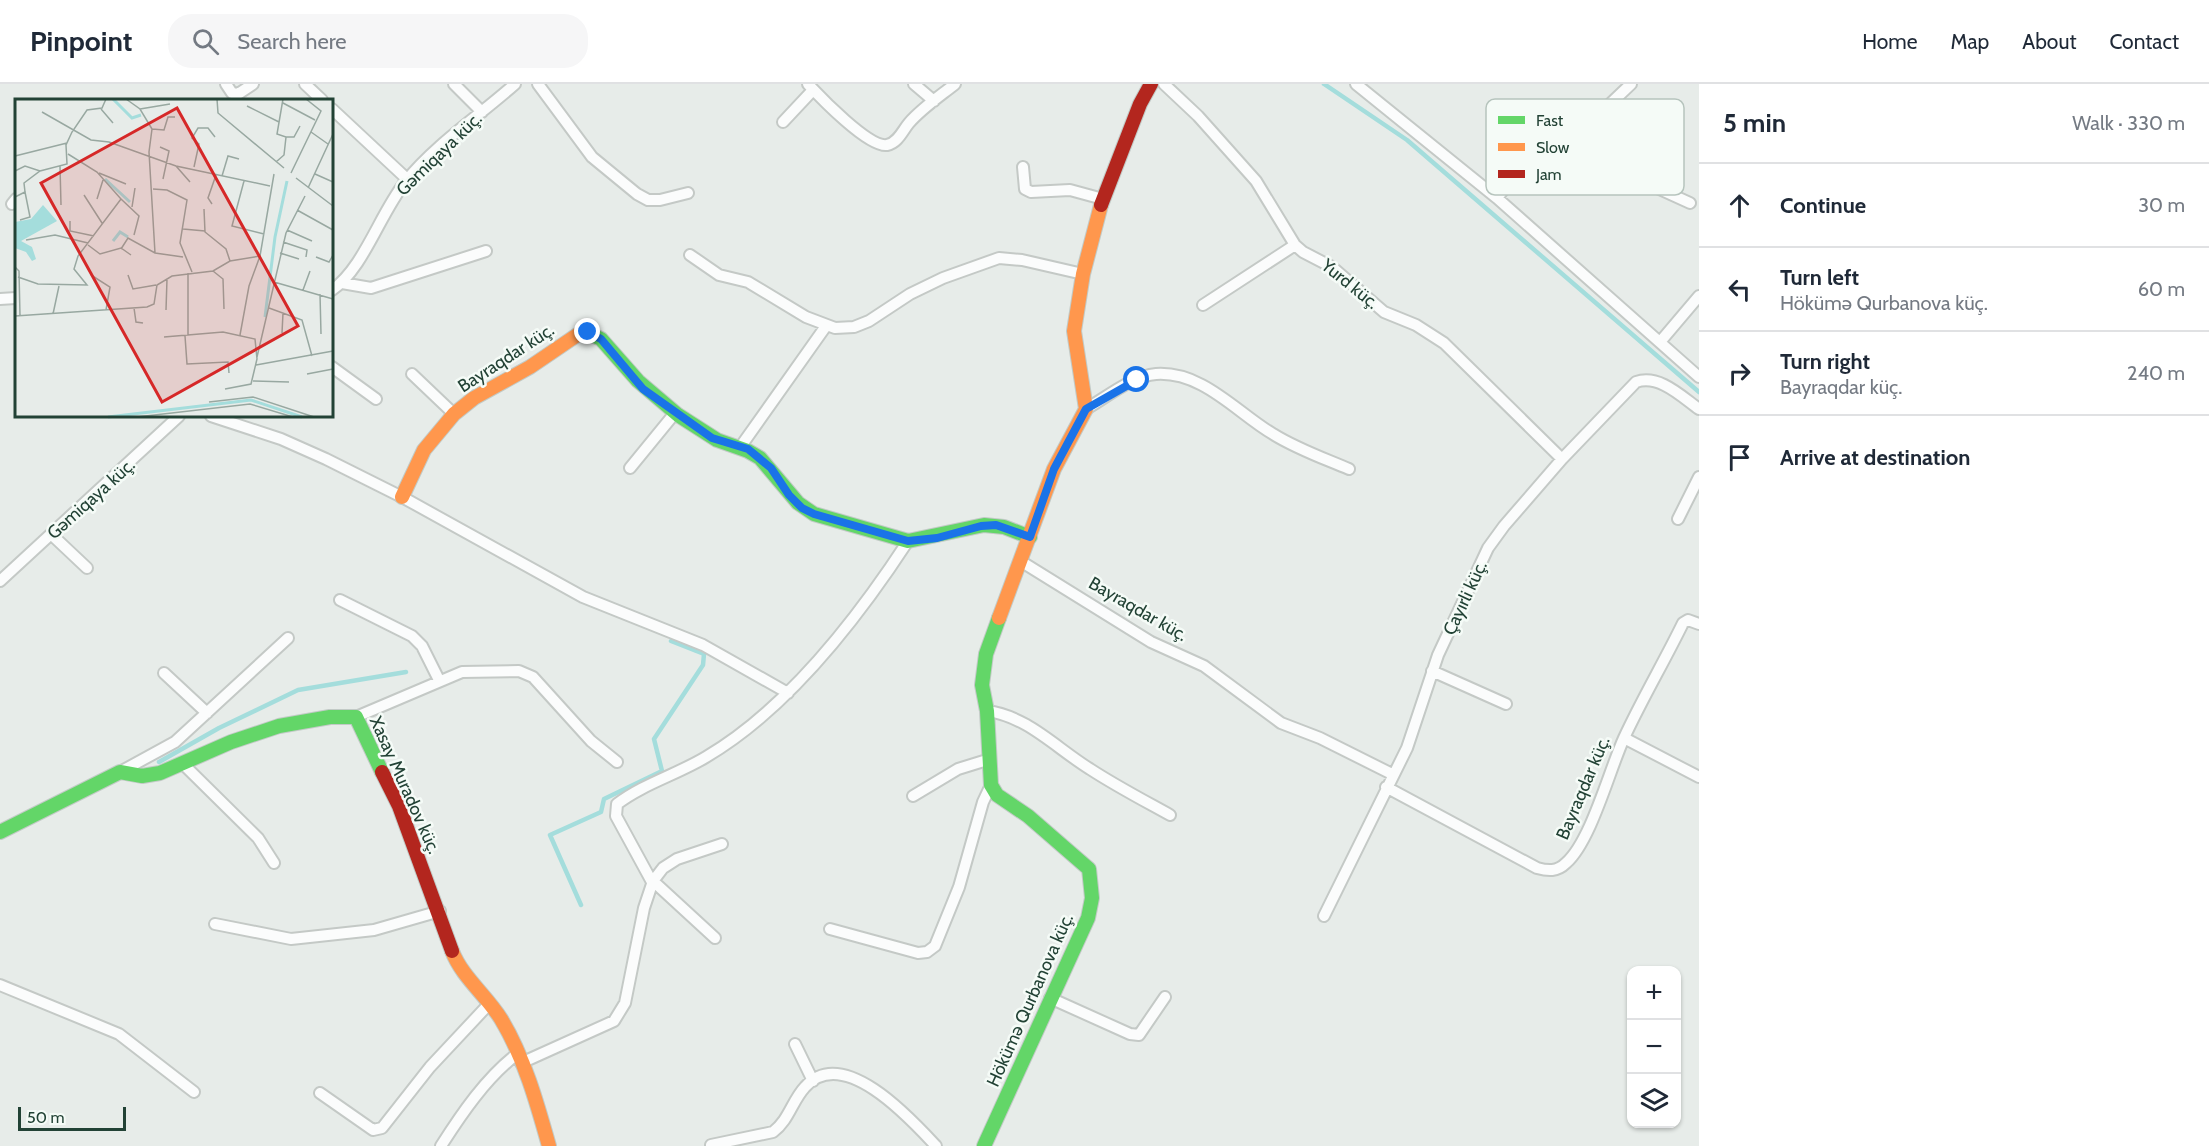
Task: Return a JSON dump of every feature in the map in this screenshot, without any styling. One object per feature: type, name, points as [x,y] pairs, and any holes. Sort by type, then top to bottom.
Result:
[{"type":"street","points":[[226,84],[232,93],[238,94],[254,84]]},
{"type":"street","points":[[305,84],[321,99]]},
{"type":"street","points":[[454,84],[482,112]]},
{"type":"street","name":"Gəmiqaya küç.","points":[[333,289],[342,283],[390,202],[407,180],[515,84]]},
{"type":"street","points":[[538,84],[592,157],[637,194],[648,200],[660,200],[688,193]]},
{"type":"street","points":[[914,84],[934,101]]},
{"type":"street","points":[[783,122],[811,87],[842,117],[878,144],[886,145],[895,142],[909,123],[956,84]]},
{"type":"street","points":[[1086,409],[1074,331],[1083,274],[1103,199],[1140,104],[1151,84]]},
{"type":"street","name":"Yurd küç.","points":[[1164,84],[1198,116],[1256,181],[1295,245],[1303,252],[1332,267],[1384,312],[1416,326],[1444,343],[1562,459]]},
{"type":"street","points":[[1356,84],[1486,189]]},
{"type":"street","points":[[1617,99],[1631,84]]},
{"type":"street","points":[[333,110],[407,180]]},
{"type":"street","points":[[1023,167],[1024,189],[1031,192],[1070,190],[1103,199]]},
{"type":"street","points":[[1493,195],[1699,377]]},
{"type":"street","points":[[1672,195],[1690,203]]},
{"type":"street","points":[[1203,305],[1295,245]]},
{"type":"street","points":[[342,283],[371,288],[486,251]]},
{"type":"street","points":[[690,255],[719,275],[748,282],[826,326],[854,327],[869,321],[910,294],[944,278],[999,258],[1022,260],[1083,274]]},
{"type":"street","points":[[1660,342],[1699,296]]},
{"type":"street","points":[[0,299],[15,298]]},
{"type":"street","points":[[741,446],[826,326]]},
{"type":"street","name":"Bayraqdar küç.","points":[[402,497],[424,450],[454,414],[474,398],[530,367],[583,331],[595,334],[601,339],[643,389],[675,413],[712,438],[741,446],[771,468],[789,495],[802,508],[908,541],[937,538],[981,526],[996,525],[1030,537]]},
{"type":"street","points":[[333,368],[376,399]]},
{"type":"street","points":[[412,374],[454,414]]},
{"type":"street","points":[[830,929],[918,953],[935,946],[959,887],[983,802],[991,785],[987,760],[987,711],[982,685],[986,654],[1022,562],[1054,469],[1086,409],[1137,380],[1155,374],[1173,375],[1197,382],[1293,446],[1349,469]]},
{"type":"street","name":"Çayırli küç.","points":[[1324,916],[1419,716],[1432,671],[1488,548],[1504,526],[1562,459],[1636,382],[1652,380],[1664,385],[1699,409]]},
{"type":"street","points":[[630,468],[675,413]]},
{"type":"street","name":"Gəmiqaya küç.","points":[[0,581],[178,417]]},
{"type":"street","points":[[214,417],[281,439],[402,497],[583,597],[703,645],[788,693]]},
{"type":"street","points":[[1678,519],[1699,477]]},
{"type":"street","points":[[52,535],[87,568]]},
{"type":"street","points":[[715,938],[652,882],[616,816],[617,804],[706,757],[788,693],[859,609],[908,541]]},
{"type":"street","name":"Bayraqdar küç.","points":[[1022,562],[1151,642],[1204,666],[1281,723],[1320,738],[1392,774]]},
{"type":"street","points":[[340,600],[412,636],[422,646],[439,680]]},
{"type":"street","name":"Bayraqdar küç.","points":[[1386,787],[1537,868],[1558,869],[1567,863],[1583,838],[1624,738],[1683,623],[1688,620],[1699,624]]},
{"type":"street","points":[[0,832],[175,742],[288,638]]},
{"type":"street","points":[[357,717],[462,672],[519,671],[533,677],[591,741],[617,762]]},
{"type":"street","points":[[1432,671],[1506,704]]},
{"type":"street","points":[[164,673],[207,713]]},
{"type":"street","points":[[987,711],[1001,712],[1024,723],[1090,770],[1170,815]]},
{"type":"street","name":"Xasay Muradov küç.","points":[[120,772],[142,776],[160,773],[279,724],[313,716],[357,717],[399,806],[440,911],[457,963],[501,1020],[533,1091],[549,1146]]},
{"type":"street","points":[[1624,738],[1699,777]]},
{"type":"street","points":[[913,796],[958,769],[987,760]]},
{"type":"street","points":[[182,763],[258,838],[274,863]]},
{"type":"street","name":"Hökümə Qurbanova küç.","points":[[984,1146],[1088,918],[1092,898],[1089,869],[1028,816],[997,795],[991,785]]},
{"type":"street","points":[[441,1146],[461,1114],[505,1063],[614,1021],[621,1014],[644,908],[652,882],[663,868],[677,859],[722,844]]},
{"type":"street","points":[[215,924],[291,939],[374,930],[440,911]]},
{"type":"street","points":[[0,986],[119,1034],[194,1092]]},
{"type":"street","points":[[1050,998],[1130,1034],[1139,1035],[1165,997]]},
{"type":"street","points":[[320,1093],[373,1130],[382,1128],[430,1067],[489,1004]]},
{"type":"street","points":[[795,1044],[813,1081]]},
{"type":"street","points":[[711,1145],[773,1132],[782,1126],[804,1087],[831,1074],[845,1075],[866,1085],[901,1108],[936,1146]]},
{"type":"waterway","points":[[1324,84],[1407,140],[1699,392]]},
{"type":"waterway","points":[[581,905],[550,835],[601,812],[604,799],[662,771],[654,739],[703,665],[704,654],[671,641]]},
{"type":"waterway","points":[[159,762],[219,728],[298,690],[406,672]]},
{"type":"traffic: fast","points":[[586,332],[601,339],[638,381],[678,415],[717,440],[748,451],[760,458],[798,503],[814,514],[908,541],[984,525],[1004,527],[1030,537]]},
{"type":"traffic: fast","points":[[984,1146],[1088,918],[1092,898],[1089,869],[1028,816],[997,795],[991,785],[987,711],[982,685],[986,654],[999,618]]},
{"type":"traffic: fast","points":[[0,832],[120,772],[142,776],[160,773],[231,742],[279,726],[330,717],[356,717],[382,772]]},
{"type":"traffic: slow","points":[[999,618],[1054,469],[1086,409],[1074,331],[1083,274],[1101,205]]},
{"type":"traffic: slow","points":[[402,497],[424,450],[454,414],[474,398],[530,367],[583,331],[586,332]]},
{"type":"traffic: slow","points":[[452,951],[468,978],[501,1019],[517,1049],[549,1146]]},
{"type":"traffic: jam","points":[[1101,205],[1140,104],[1151,84]]},
{"type":"traffic: jam","points":[[382,772],[399,806],[452,951]]},
{"type":"route","points":[[588,332],[601,339],[643,389],[675,413],[712,438],[723,443],[741,446],[760,458],[771,468],[789,495],[802,508],[814,514],[908,541],[937,538],[981,526],[996,525],[1030,537],[1054,469],[1086,409],[1137,380]]}]
